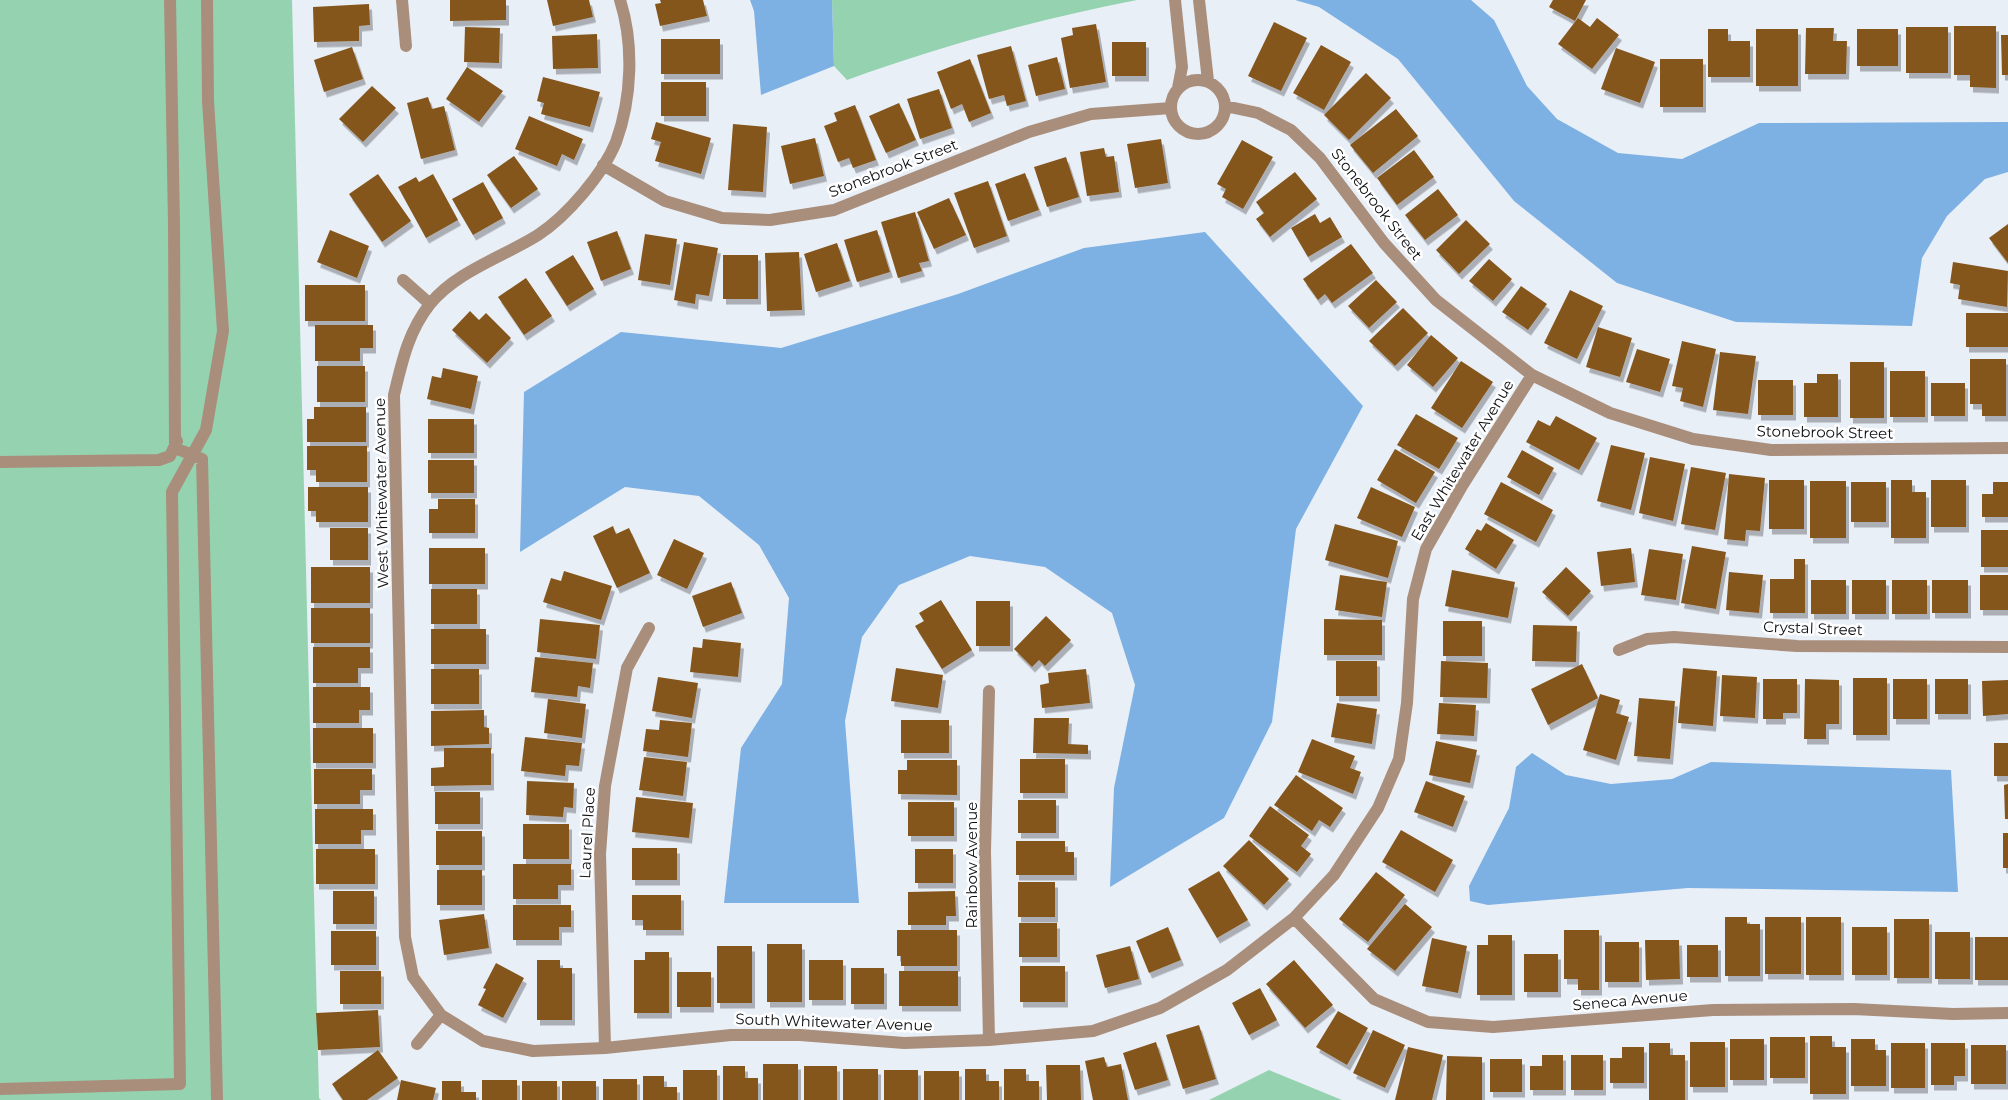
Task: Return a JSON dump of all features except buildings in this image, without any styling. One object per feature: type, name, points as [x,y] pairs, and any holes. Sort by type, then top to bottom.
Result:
[{"type":"street","points":[[0,462],[159,460],[170,456],[175,448],[179,437],[170,0]]},
{"type":"street","points":[[0,1089],[180,1084],[172,492],[206,430],[223,331],[208,101],[207,0]]},
{"type":"street","points":[[402,0],[406,46]]},
{"type":"street","name":"West Whitewater Avenue","points":[[441,1015],[413,977],[405,937],[394,395],[404,349],[430,304],[452,283],[540,234],[570,208],[603,165],[616,142],[626,102],[630,58],[627,22],[620,0]]},
{"type":"street","points":[[1175,0],[1182,67],[1178,88],[1172,97],[1171,108],[1173,118],[1179,127],[1188,132],[1199,134],[1209,131],[1218,125],[1224,116],[1225,106],[1220,91],[1208,81],[1192,81],[1178,88]]},
{"type":"street","points":[[1199,0],[1208,81]]},
{"type":"street","name":"Stonebrook Street","points":[[1225,106],[1258,113],[1291,130],[1320,158],[1384,243],[1436,300],[1532,375],[1610,413],[1693,439],[1772,450],[2008,448]]},
{"type":"street","name":"Stonebrook Street","points":[[603,165],[665,201],[722,218],[770,220],[834,210],[1029,132],[1091,114],[1171,108]]},
{"type":"street","points":[[403,280],[430,304]]},
{"type":"street","name":"East Whitewater Avenue","points":[[1294,918],[1334,875],[1378,808],[1399,759],[1407,703],[1413,600],[1426,549],[1462,486],[1532,375]]},
{"type":"street","points":[[175,448],[202,459],[217,1100]]},
{"type":"street","name":"Laurel Place","points":[[605,1048],[600,854],[605,786],[627,668],[649,628]]},
{"type":"street","name":"Crystal Street","points":[[1619,650],[1646,639],[1674,637],[1797,646],[2008,647]]},
{"type":"street","name":"Rainbow Avenue","points":[[989,691],[986,851],[989,1040]]},
{"type":"street","name":"South Whitewater Avenue","points":[[441,1015],[483,1041],[534,1051],[605,1048],[731,1035],[800,1035],[904,1043],[989,1040],[1093,1031],[1160,1008],[1227,970],[1294,918]]},
{"type":"street","name":"Seneca Avenue","points":[[1294,918],[1374,999],[1428,1022],[1493,1027],[1713,1010],[1854,1009],[1953,1014],[2008,1013]]},
{"type":"street","points":[[417,1044],[441,1015]]},
{"type":"green space","points":[[0,0],[292,0],[319,1098],[321,1100],[0,1100]]},
{"type":"green space","points":[[832,0],[1137,0],[991,34],[847,80],[834,66]]},
{"type":"green space","points":[[1269,1070],[1342,1100],[1209,1100]]},
{"type":"water","points":[[750,0],[832,0],[834,66],[761,95],[754,11]]},
{"type":"water","points":[[1295,0],[1471,0],[1494,20],[1527,86],[1557,119],[1618,153],[1682,159],[1759,123],[2008,122],[2008,172],[1985,179],[1947,216],[1922,258],[1912,326],[1736,322],[1617,283],[1514,201],[1398,59],[1319,7]]},
{"type":"water","points":[[1205,232],[1363,406],[1296,529],[1272,722],[1224,818],[1110,887],[1114,788],[1135,685],[1112,613],[1045,567],[970,556],[899,585],[862,637],[845,721],[859,903],[724,903],[741,748],[782,684],[789,598],[759,545],[699,496],[625,487],[520,552],[524,392],[621,332],[781,348],[958,294],[1084,248]]},
{"type":"water","points":[[1532,753],[1566,775],[1611,784],[1672,779],[1711,762],[1951,770],[1958,892],[1688,888],[1488,905],[1470,901],[1469,886],[1509,808],[1516,767]]}]
